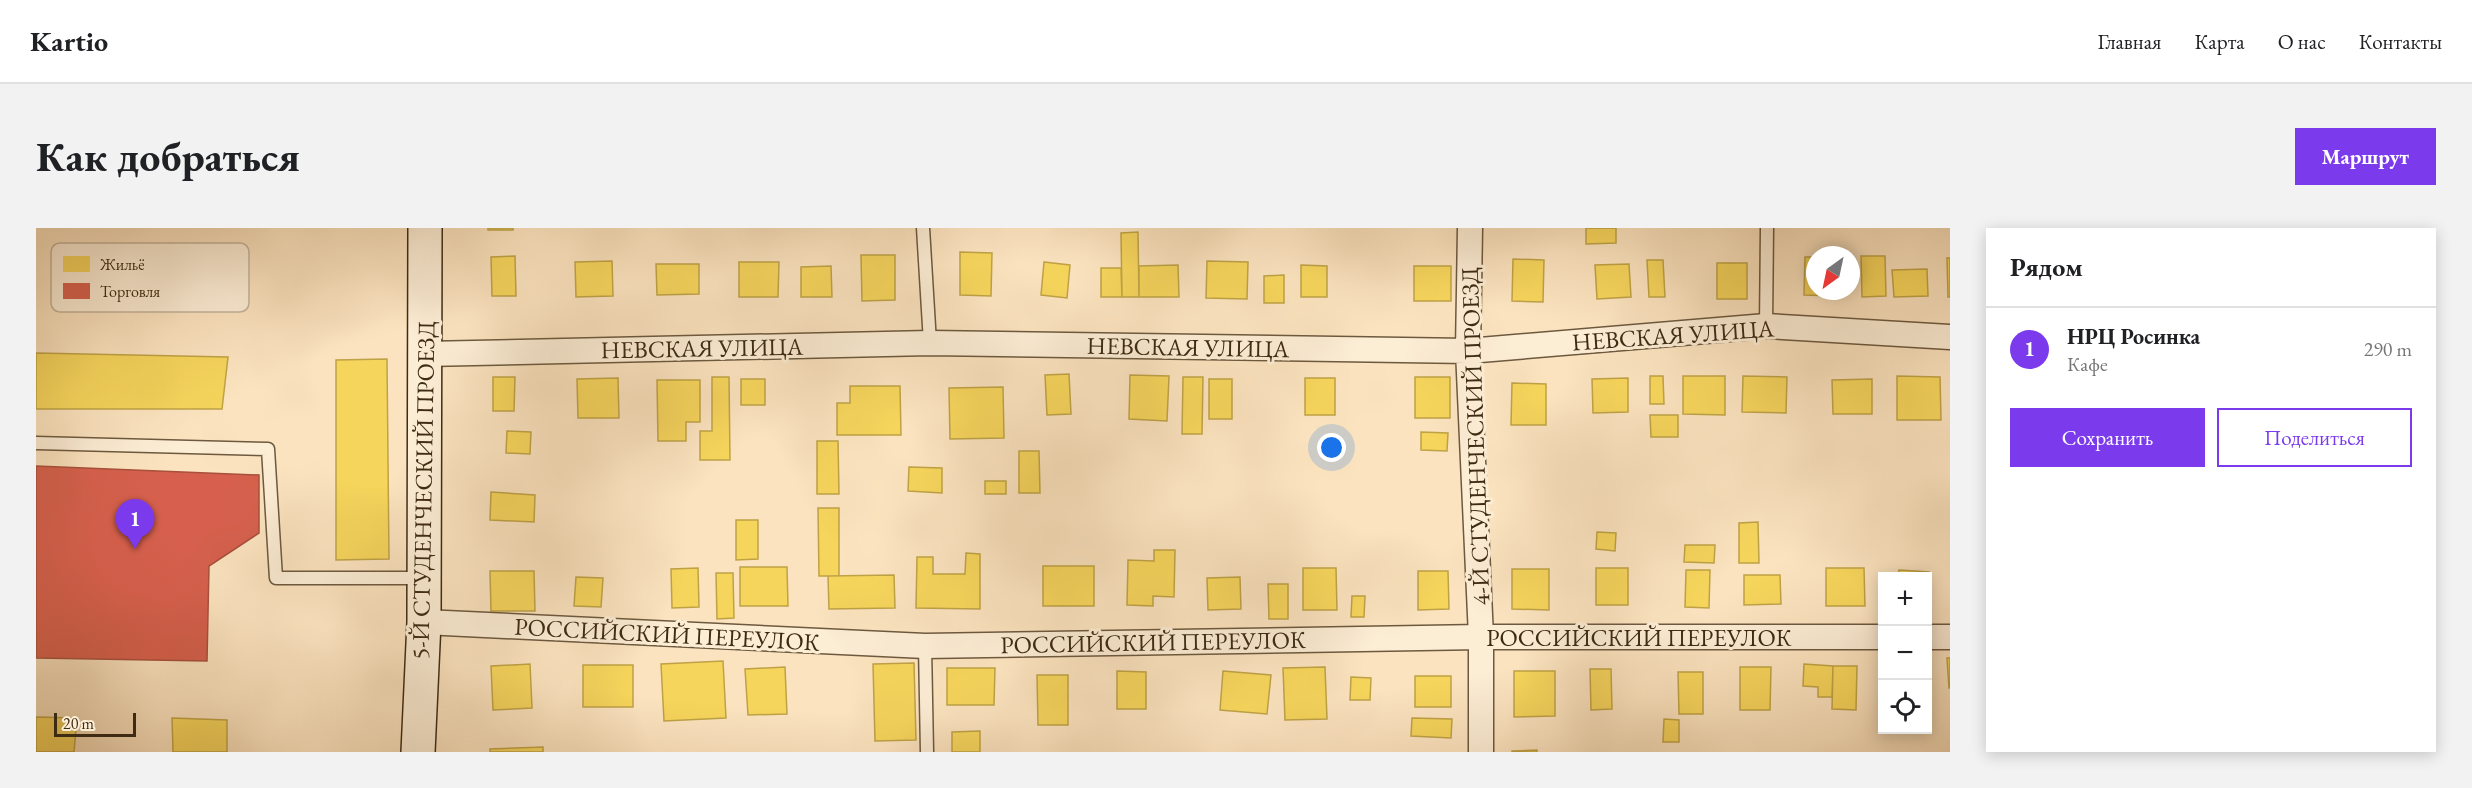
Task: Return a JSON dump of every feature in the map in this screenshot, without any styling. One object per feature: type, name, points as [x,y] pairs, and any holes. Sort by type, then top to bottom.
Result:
[{"type":"main road","name":"5-Й СТУДЕНЧЕСКИЙ ПРОЕЗД","points":[[418,752],[424,622],[425,228]]},
{"type":"street","name":"4-Й СТУДЕНЧЕСКИЙ ПРОЕЗД","points":[[1470,228],[1468,351],[1481,637],[1481,752]]},
{"type":"street","name":"НЕВСКАЯ УЛИЦА","points":[[425,354],[930,343],[1468,351],[1766,326],[1950,337]]},
{"type":"street","name":"РОССИЙСКИЙ ПЕРЕУЛОК","points":[[424,622],[925,646],[1481,637],[1878,637]]},
{"type":"street","points":[[1932,637],[1950,637]]},
{"type":"lane","points":[[923,228],[930,343]]},
{"type":"lane","points":[[1766,326],[1767,228]]},
{"type":"lane","points":[[36,442],[268,449],[276,578],[424,578]]},
{"type":"lane","points":[[925,646],[927,752]]},
{"type":"building: Жильё","points":[[488,228],[513,228],[513,230],[488,230]]},
{"type":"building: Жильё","points":[[1586,228],[1616,228],[1616,243],[1586,244]]},
{"type":"building: Жильё","points":[[1138,232],[1139,297],[1122,297],[1121,233]]},
{"type":"building: Жильё","points":[[960,252],[992,253],[991,296],[960,295]]},
{"type":"building: Жильё","points":[[861,255],[895,255],[895,300],[862,301]]},
{"type":"building: Жильё","points":[[515,256],[516,296],[492,296],[491,257]]},
{"type":"building: Жильё","points":[[1861,256],[1885,256],[1886,296],[1862,297]]},
{"type":"building: Жильё","points":[[1805,257],[1806,257],[1806,295],[1804,295]]},
{"type":"building: Жильё","points":[[1947,258],[1950,258],[1950,297],[1948,297]]},
{"type":"building: Жильё","points":[[1513,259],[1544,260],[1543,302],[1512,301]]},
{"type":"building: Жильё","points":[[1647,260],[1663,260],[1665,297],[1649,297]]},
{"type":"building: Жильё","points":[[612,261],[613,296],[576,297],[575,262]]},
{"type":"building: Жильё","points":[[1207,261],[1248,262],[1247,299],[1206,298]]},
{"type":"building: Жильё","points":[[739,262],[779,262],[778,297],[739,297]]},
{"type":"building: Жильё","points":[[1044,262],[1070,265],[1067,298],[1041,295]]},
{"type":"building: Жильё","points":[[1717,263],[1747,263],[1747,299],[1717,299]]},
{"type":"building: Жильё","points":[[656,264],[699,264],[699,294],[657,295]]},
{"type":"building: Жильё","points":[[1629,264],[1631,297],[1597,299],[1595,265]]},
{"type":"building: Жильё","points":[[1178,265],[1179,297],[1139,297],[1139,266]]},
{"type":"building: Жильё","points":[[1301,265],[1327,266],[1327,297],[1301,297]]},
{"type":"building: Жильё","points":[[831,266],[832,297],[801,297],[801,267]]},
{"type":"building: Жильё","points":[[1414,266],[1451,266],[1451,301],[1414,301]]},
{"type":"building: Жильё","points":[[1101,268],[1121,268],[1122,297],[1101,297]]},
{"type":"building: Жильё","points":[[1927,269],[1928,296],[1894,297],[1892,270]]},
{"type":"building: Жильё","points":[[1284,275],[1284,303],[1264,303],[1264,276]]},
{"type":"building: Жильё","points":[[36,353],[228,357],[222,409],[36,409]]},
{"type":"building: Жильё","points":[[387,359],[389,559],[336,560],[336,360]]},
{"type":"building: Жильё","points":[[1069,374],[1071,414],[1047,415],[1045,375]]},
{"type":"building: Жильё","points":[[1130,375],[1169,376],[1167,421],[1129,419]]},
{"type":"building: Жильё","points":[[1650,376],[1663,376],[1664,404],[1650,404]]},
{"type":"building: Жильё","points":[[1683,376],[1725,376],[1725,415],[1683,414]]},
{"type":"building: Жильё","points":[[1743,376],[1787,377],[1786,413],[1742,412]]},
{"type":"building: Жильё","points":[[1897,376],[1940,377],[1941,420],[1897,420]]},
{"type":"building: Жильё","points":[[493,377],[515,377],[514,411],[493,411]]},
{"type":"building: Жильё","points":[[712,377],[729,377],[730,460],[700,460],[700,431],[712,431]]},
{"type":"building: Жильё","points":[[1183,377],[1203,377],[1202,434],[1182,434]]},
{"type":"building: Жильё","points":[[1415,377],[1450,377],[1450,418],[1415,418]]},
{"type":"building: Жильё","points":[[618,378],[619,418],[578,418],[577,379]]},
{"type":"building: Жильё","points":[[1305,378],[1335,378],[1335,415],[1305,415]]},
{"type":"building: Жильё","points":[[1628,378],[1628,412],[1593,413],[1592,379]]},
{"type":"building: Жильё","points":[[741,379],[765,379],[765,405],[741,405]]},
{"type":"building: Жильё","points":[[1209,379],[1232,379],[1232,419],[1209,419]]},
{"type":"building: Жильё","points":[[1872,379],[1872,414],[1833,414],[1832,380]]},
{"type":"building: Жильё","points":[[657,380],[700,380],[700,422],[686,422],[686,441],[658,441]]},
{"type":"building: Жильё","points":[[1512,383],[1546,384],[1546,425],[1511,425]]},
{"type":"building: Жильё","points":[[850,386],[900,386],[901,435],[837,435],[837,403],[850,403]]},
{"type":"building: Жильё","points":[[1003,387],[1004,438],[950,439],[949,388]]},
{"type":"building: Жильё","points":[[1650,415],[1678,415],[1678,437],[1651,437]]},
{"type":"building: Жильё","points":[[507,431],[531,432],[530,454],[506,453]]},
{"type":"building: Жильё","points":[[1421,432],[1448,433],[1447,451],[1421,450]]},
{"type":"building: Жильё","points":[[817,441],[838,441],[839,494],[817,494]]},
{"type":"building: Жильё","points":[[1019,451],[1039,451],[1040,493],[1019,493]]},
{"type":"building: Жильё","points":[[909,467],[942,468],[942,493],[908,491]]},
{"type":"building: Жильё","points":[[985,481],[1006,481],[1006,494],[985,494]]},
{"type":"building: Жильё","points":[[491,492],[535,495],[534,522],[490,520]]},
{"type":"building: Жильё","points":[[818,508],[839,508],[839,576],[819,576]]},
{"type":"building: Жильё","points":[[736,520],[758,520],[758,559],[736,560]]},
{"type":"building: Жильё","points":[[1758,522],[1759,563],[1739,563],[1739,523]]},
{"type":"building: Жильё","points":[[1597,532],[1616,533],[1615,551],[1596,549]]},
{"type":"building: Жильё","points":[[1685,545],[1715,545],[1714,563],[1684,562]]},
{"type":"building: Жильё","points":[[1154,550],[1175,550],[1174,597],[1153,596],[1153,606],[1127,605],[1128,560],[1154,561]]},
{"type":"building: Жильё","points":[[966,553],[980,554],[980,609],[916,608],[917,557],[933,557],[933,574],[965,574]]},
{"type":"building: Жильё","points":[[1043,566],[1094,566],[1094,606],[1043,606]]},
{"type":"building: Жильё","points":[[740,567],[787,567],[788,606],[740,606]]},
{"type":"building: Жильё","points":[[698,568],[699,607],[672,608],[671,569]]},
{"type":"building: Жильё","points":[[1303,568],[1336,568],[1337,610],[1303,610]]},
{"type":"building: Жильё","points":[[1596,568],[1628,568],[1628,605],[1596,605]]},
{"type":"building: Жильё","points":[[1826,568],[1864,568],[1865,606],[1826,606]]},
{"type":"building: Жильё","points":[[1512,569],[1549,569],[1549,610],[1512,609]]},
{"type":"building: Жильё","points":[[1686,570],[1710,570],[1709,608],[1685,607]]},
{"type":"building: Жильё","points":[[1899,570],[1929,572],[1899,572]]},
{"type":"building: Жильё","points":[[490,571],[534,571],[535,611],[491,611]]},
{"type":"building: Жильё","points":[[1418,571],[1448,571],[1449,609],[1418,610]]},
{"type":"building: Жильё","points":[[716,573],[733,573],[734,618],[717,619]]},
{"type":"building: Жильё","points":[[894,575],[895,608],[829,609],[828,576]]},
{"type":"building: Жильё","points":[[1744,575],[1780,575],[1781,604],[1744,605]]},
{"type":"building: Жильё","points":[[576,577],[603,578],[601,607],[574,606]]},
{"type":"building: Жильё","points":[[1240,577],[1241,609],[1208,610],[1207,578]]},
{"type":"building: Жильё","points":[[1268,584],[1288,584],[1288,619],[1269,619]]},
{"type":"building: Жильё","points":[[1352,596],[1365,596],[1364,617],[1351,617]]},
{"type":"building: Жильё","points":[[1947,658],[1950,658],[1950,688],[1949,688]]},
{"type":"building: Жильё","points":[[723,661],[726,718],[664,721],[661,664]]},
{"type":"building: Жильё","points":[[914,663],[916,740],[875,741],[873,664]]},
{"type":"building: Жильё","points":[[530,664],[532,708],[493,710],[491,666]]},
{"type":"building: Жильё","points":[[1804,664],[1833,666],[1832,697],[1818,697],[1818,687],[1803,686]]},
{"type":"building: Жильё","points":[[583,665],[633,665],[633,707],[583,707]]},
{"type":"building: Жильё","points":[[1833,666],[1857,666],[1856,710],[1832,709]]},
{"type":"building: Жильё","points":[[785,667],[787,714],[748,715],[745,669]]},
{"type":"building: Жильё","points":[[1325,667],[1327,719],[1285,720],[1283,668]]},
{"type":"building: Жильё","points":[[1740,667],[1771,667],[1770,710],[1740,710]]},
{"type":"building: Жильё","points":[[947,668],[995,668],[994,705],[947,705]]},
{"type":"building: Жильё","points":[[1590,669],[1611,669],[1612,709],[1591,710]]},
{"type":"building: Жильё","points":[[1117,671],[1146,672],[1146,709],[1117,709]]},
{"type":"building: Жильё","points":[[1223,671],[1271,675],[1267,714],[1220,710]]},
{"type":"building: Жильё","points":[[1514,671],[1555,671],[1555,716],[1514,717]]},
{"type":"building: Жильё","points":[[1678,672],[1703,672],[1703,714],[1679,714]]},
{"type":"building: Жильё","points":[[1037,675],[1068,675],[1068,725],[1038,725]]},
{"type":"building: Жильё","points":[[1415,676],[1451,676],[1451,707],[1415,707]]},
{"type":"building: Жильё","points":[[1351,677],[1371,678],[1370,700],[1350,700]]},
{"type":"building: Жильё","points":[[36,717],[77,718],[74,752],[36,752]]},
{"type":"building: Жильё","points":[[172,718],[227,720],[227,752],[173,752]]},
{"type":"building: Жильё","points":[[1412,718],[1452,719],[1451,738],[1411,736]]},
{"type":"building: Жильё","points":[[1664,719],[1679,720],[1679,742],[1663,742]]},
{"type":"building: Жильё","points":[[980,731],[980,752],[952,752],[952,732]]},
{"type":"building: Жильё","points":[[543,747],[543,752],[490,752],[490,749]]},
{"type":"building: Жильё","points":[[1537,750],[1537,752],[1512,752],[1512,751]]},
{"type":"building: Торговля","points":[[36,466],[259,475],[259,533],[209,566],[207,661],[36,658]]},
{"type":"place","name":"НРЦ Росинка","points":[[135,549]]}]
